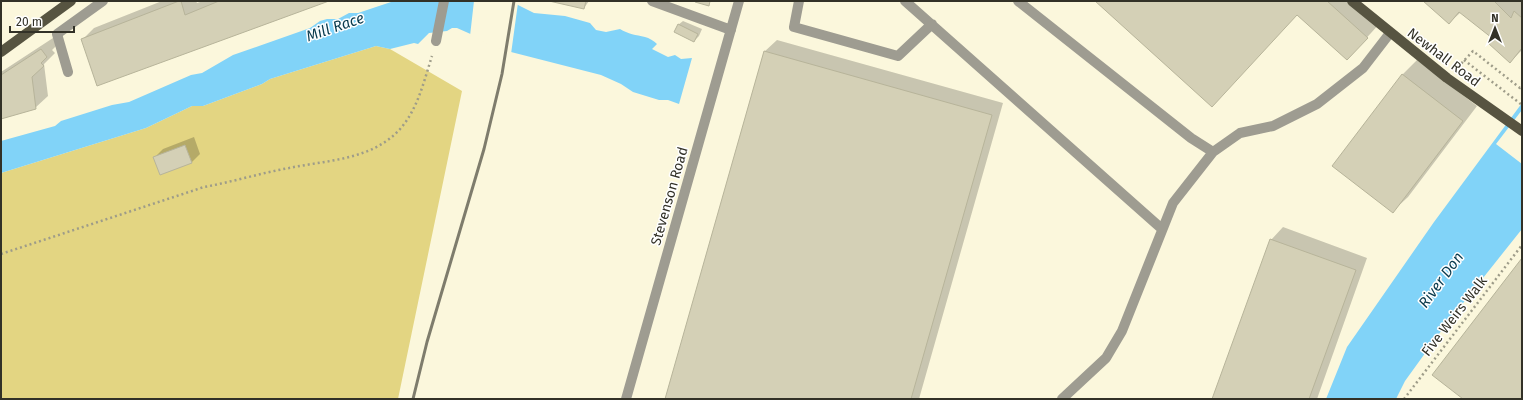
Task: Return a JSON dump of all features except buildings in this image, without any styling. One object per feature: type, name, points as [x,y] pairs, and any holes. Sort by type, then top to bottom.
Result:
[{"type":"main road","points":[[1,52],[71,1]]},
{"type":"main road","name":"Newhall Road","points":[[1352,1],[1447,78],[1522,131]]},
{"type":"street","points":[[68,72],[57,34],[103,1]]},
{"type":"street","points":[[436,41],[444,1]]},
{"type":"street","points":[[652,1],[731,30]]},
{"type":"street","name":"Stevenson Road","points":[[626,399],[739,1]]},
{"type":"street","points":[[799,1],[794,27],[898,56],[932,24]]},
{"type":"street","points":[[905,1],[1162,229]]},
{"type":"street","points":[[1018,1],[1191,138],[1213,152]]},
{"type":"street","points":[[1062,399],[1106,358],[1122,331],[1173,203],[1213,152],[1240,133],[1273,126],[1317,104],[1363,68],[1390,33]]},
{"type":"path","points":[[1,254],[204,187],[237,181],[288,168],[354,156],[378,147],[394,134],[408,119],[417,102],[436,41]]},
{"type":"path","points":[[1522,86],[1520,88],[1473,51],[1464,60],[1522,105]]},
{"type":"path","name":"Five Weirs Walk","points":[[1404,399],[1441,349],[1522,246]]},
{"type":"shaded area","points":[[376,46],[390,49],[462,91],[398,399],[1,399],[1,173],[146,128],[192,106],[203,106],[262,84],[270,79]]},
{"type":"water","name":"Mill Race","points":[[394,1],[488,1],[516,4],[534,13],[565,16],[590,23],[596,30],[606,32],[620,29],[651,40],[657,44],[652,49],[668,57],[675,55],[681,59],[692,58],[679,104],[633,92],[621,84],[601,75],[511,52],[457,28],[452,28],[447,31],[429,33],[418,44],[414,43],[390,49],[376,46],[270,79],[262,84],[203,106],[192,106],[146,128],[1,173],[1,141],[55,126],[61,121],[112,105],[129,102],[191,75],[202,73],[233,55],[310,28],[320,21],[327,19],[338,19],[349,13],[358,13]]},
{"type":"water","name":"River Don","points":[[1522,103],[1522,229],[1444,327],[1405,381],[1396,399],[1326,399],[1347,347],[1434,222]]},
{"type":"pier","points":[[474,1],[505,1],[518,3],[511,54],[470,36]]},
{"type":"pier","points":[[1522,110],[1522,164],[1496,144]]},
{"type":"railway","points":[[413,399],[427,342],[484,149],[502,74],[514,1]]}]
